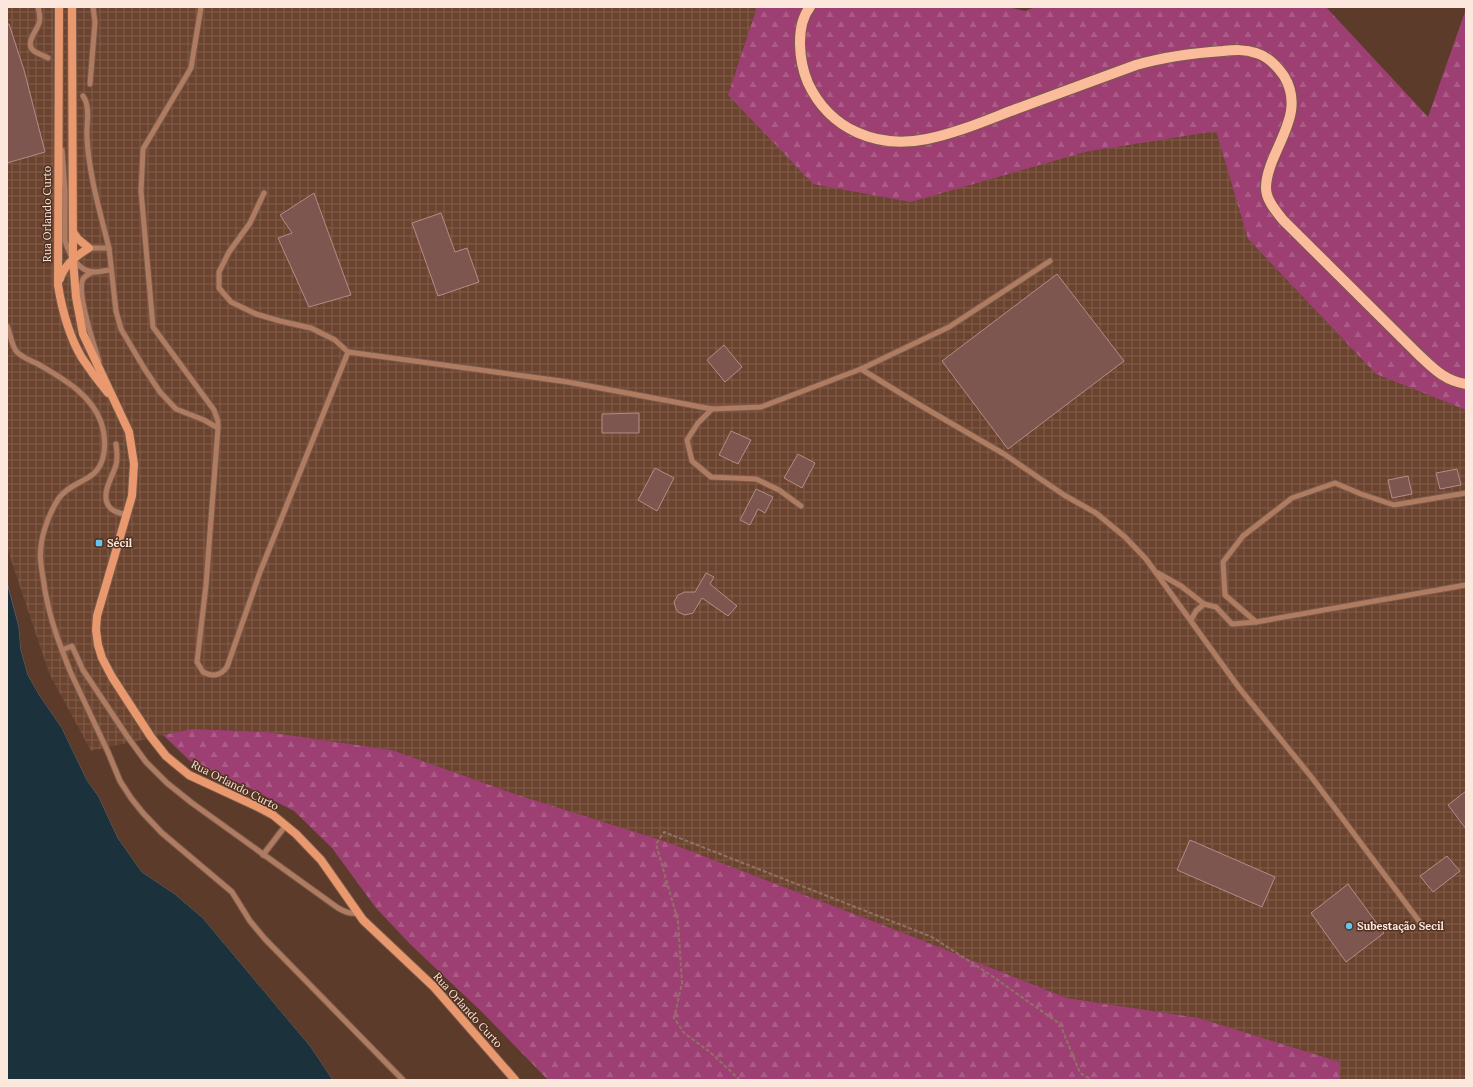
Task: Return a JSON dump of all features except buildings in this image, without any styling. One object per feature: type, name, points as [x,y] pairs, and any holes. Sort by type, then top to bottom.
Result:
[{"type":"main road","name":"Rua Orlando Curto","points":[[59,7],[58,285],[64,314],[72,337],[82,358],[116,405]]},
{"type":"main road","name":"Rua Orlando Curto","points":[[72,7],[73,260],[76,297],[81,325],[93,356],[104,375],[129,432],[134,454],[134,483],[97,616],[97,638],[102,658],[112,677],[151,737],[174,764],[189,775],[258,807],[286,825],[307,844],[321,860],[358,913],[374,931],[434,987],[515,1080]]},
{"type":"main road","points":[[810,7],[803,22],[800,47],[802,68],[812,91],[829,113],[845,126],[859,134],[890,141],[917,141],[950,133],[1136,65],[1155,60],[1197,52],[1239,50],[1249,51],[1262,56],[1280,71],[1288,83],[1291,94],[1289,122],[1268,175],[1266,189],[1270,202],[1283,220],[1419,355],[1450,380],[1466,384]]},
{"type":"main road","points":[[58,285],[61,273],[73,260],[89,248],[78,239],[73,232]]},
{"type":"lane","points":[[38,7],[40,14],[39,23],[31,39],[31,48],[48,58]]},
{"type":"lane","points":[[90,84],[94,22],[93,7]]},
{"type":"lane","points":[[201,7],[191,68],[143,149],[141,191],[153,327],[214,410],[218,421],[206,585],[197,662],[199,668],[203,672],[212,676],[222,673],[227,667],[260,572],[348,352]]},
{"type":"lane","points":[[83,96],[87,104],[87,138],[91,174],[109,248],[116,311],[121,329],[160,392],[176,409],[204,420],[218,428]]},
{"type":"lane","points":[[59,110],[65,190],[65,240],[73,260],[80,266],[93,272]]},
{"type":"lane","points":[[264,193],[250,223],[229,252],[219,272],[219,288],[231,302],[256,314],[311,328],[335,340],[348,352],[568,382],[712,409],[761,407],[861,369],[949,327],[1050,261]]},
{"type":"lane","points":[[89,248],[109,248]]},
{"type":"lane","points":[[104,375],[89,328],[81,288],[83,280],[87,274],[111,270]]},
{"type":"lane","points":[[7,326],[17,352],[74,386],[92,406],[101,422],[105,441],[104,454],[100,465],[91,476],[66,490],[60,497],[43,535],[40,563],[54,632],[120,781],[143,813],[162,833],[232,892],[250,921],[265,939],[403,1080]]},
{"type":"lane","points":[[861,369],[1004,454],[1064,495],[1096,513],[1126,537],[1146,558],[1240,689],[1313,779],[1422,925]]},
{"type":"lane","points":[[712,409],[698,423],[687,440],[692,460],[711,477],[756,480],[779,490],[801,506]]},
{"type":"lane","points":[[116,444],[118,455],[108,486],[106,502],[111,509],[126,515]]},
{"type":"lane","points":[[1256,622],[1225,595],[1223,562],[1243,536],[1292,498],[1335,483],[1361,494],[1394,505],[1466,493]]},
{"type":"lane","points":[[1155,572],[1181,586],[1204,604],[1216,607],[1232,624],[1256,622],[1466,584]]},
{"type":"lane","points":[[1191,620],[1196,611],[1204,604]]},
{"type":"lane","points":[[62,650],[72,646],[84,670],[146,762],[167,783],[263,855],[338,908],[352,914],[358,913]]},
{"type":"lane","points":[[263,855],[286,825]]},
{"type":"path","points":[[740,1080],[710,1052],[684,1032],[674,1018],[682,984],[678,921],[656,844],[664,832],[932,937],[989,974],[1060,1024],[1080,1073],[1092,1080]]},
{"type":"shaded area","points":[[7,7],[757,7],[728,95],[1085,152],[1216,130],[1248,239],[1376,374],[1466,410],[1466,1080],[1340,1080],[1340,1062],[1199,1018],[1067,998],[667,842],[518,795],[392,750],[267,732],[192,729],[91,751],[49,673],[7,548]]},
{"type":"green space","points":[[757,7],[1008,7],[1025,11],[1035,7],[1326,7],[1428,117],[1466,9],[1466,410],[1376,374],[1248,239],[1216,131],[1085,152],[911,202],[813,184],[728,95]]},
{"type":"green space","points":[[192,729],[267,732],[392,750],[518,795],[667,842],[1067,998],[1199,1018],[1340,1062],[1340,1080],[548,1080],[483,1013],[410,944],[376,908],[332,848],[294,811],[245,786],[190,761],[163,735]]},
{"type":"water","points":[[7,582],[19,627],[21,650],[28,675],[40,696],[62,728],[87,780],[99,797],[118,838],[142,872],[175,894],[203,918],[311,1047],[333,1080],[7,1080]]},
{"type":"pier","points":[[7,580],[9,582],[21,626],[23,650],[30,674],[63,727],[89,779],[101,797],[120,837],[143,871],[176,892],[204,917],[312,1046],[335,1080],[333,1080],[311,1047],[203,918],[175,894],[142,872],[118,838],[99,797],[87,780],[62,728],[40,696],[28,675],[21,650],[19,627]]},
{"type":"place","name":"Sécil","points":[[99,543]]},
{"type":"place","name":"Subestação Secil","points":[[1349,926]]}]
